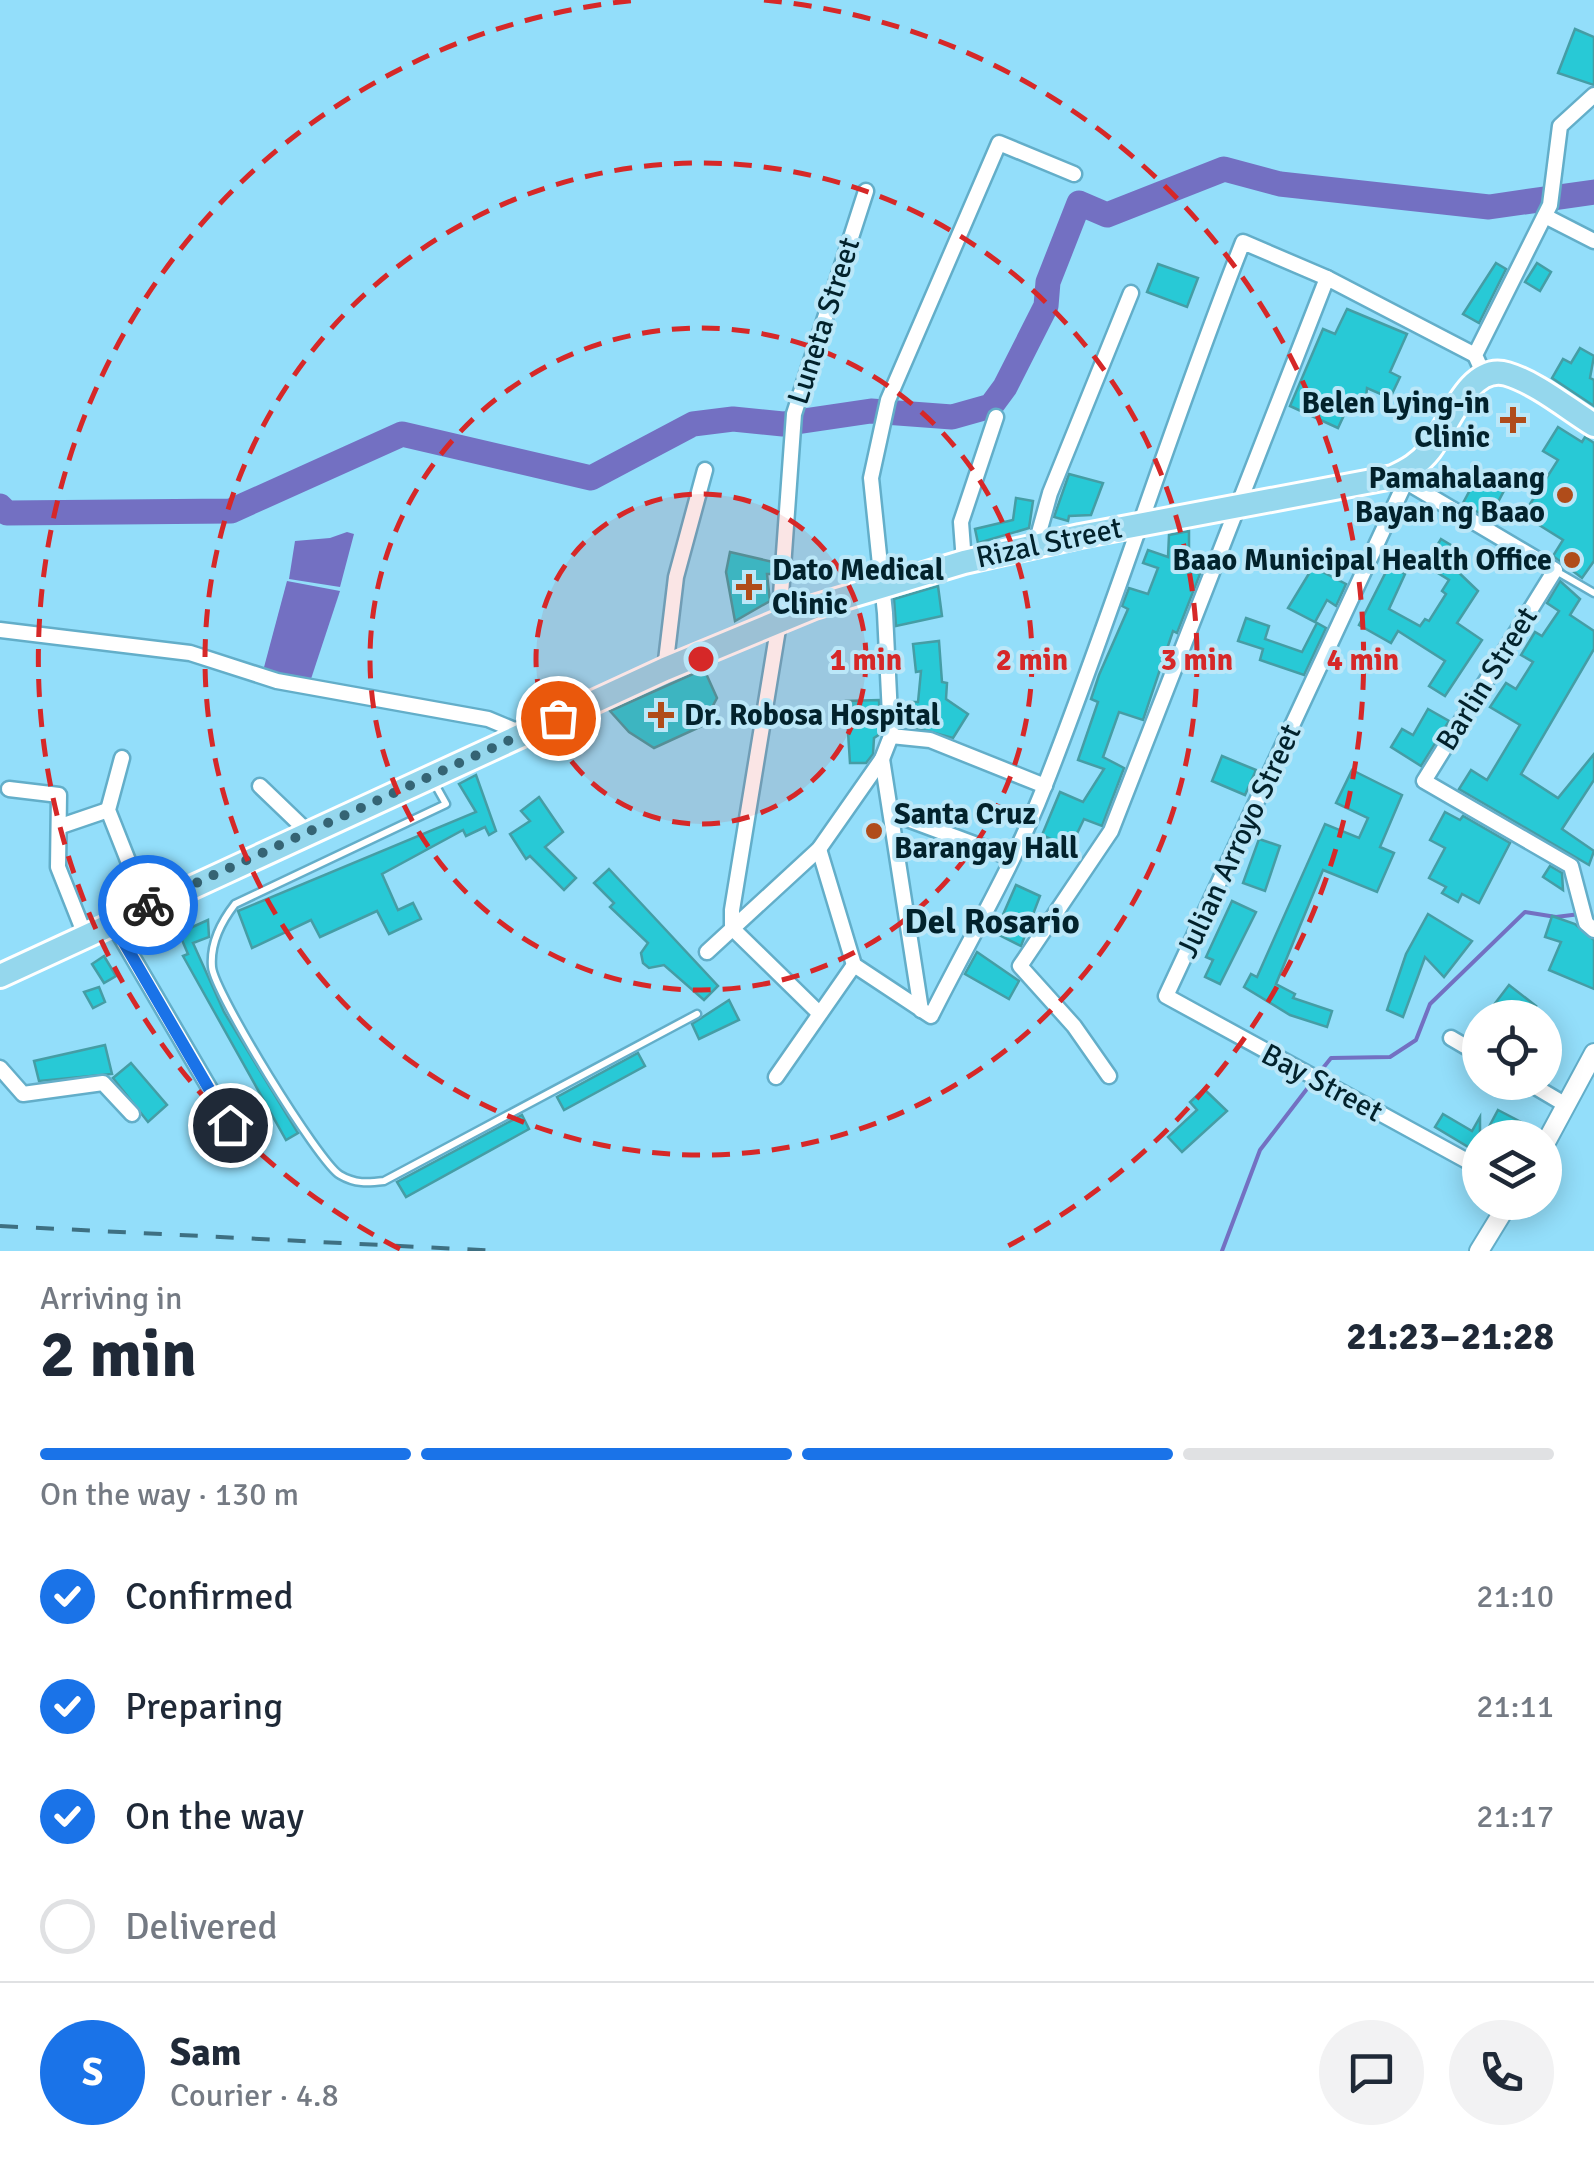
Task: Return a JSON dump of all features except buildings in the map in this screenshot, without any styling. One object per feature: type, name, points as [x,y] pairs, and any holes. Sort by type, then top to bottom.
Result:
[{"type":"main road","points":[[1410,476],[1441,436],[1472,385],[1479,365],[1507,374],[1594,426]]},
{"type":"main road","name":"Rizal Street","points":[[0,976],[665,669],[882,585],[964,562],[1142,523],[1410,476]]},
{"type":"street","points":[[926,1013],[1012,858],[1045,786],[1142,523],[1184,391],[1243,242],[1326,278],[1479,365],[1548,210],[1560,126],[1594,95]]},
{"type":"street","points":[[707,952],[819,849],[882,760],[891,736],[871,478],[888,400],[999,143],[1074,174]]},
{"type":"street","name":"Luneta Street","points":[[732,928],[738,862],[779,622],[793,422],[866,191]]},
{"type":"street","points":[[1548,210],[1594,241]]},
{"type":"street","points":[[1108,1076],[1074,1026],[1020,966],[1112,831],[1326,278]]},
{"type":"street","points":[[1034,546],[1078,420],[1131,293]]},
{"type":"street","points":[[964,562],[962,522],[996,418]]},
{"type":"street","points":[[665,669],[676,578],[705,470]]},
{"type":"street","points":[[1410,476],[1555,570]]},
{"type":"street","name":"Julian Arroyo Street","points":[[1166,996],[1410,476]]},
{"type":"street","name":"Barlin Street","points":[[1555,570],[1424,780],[1571,866],[1590,926]]},
{"type":"street","points":[[0,630],[190,653],[277,681],[488,718],[524,734]]},
{"type":"street","points":[[891,736],[930,740],[1045,786]]},
{"type":"street","points":[[122,758],[108,810],[146,906]]},
{"type":"street","points":[[882,760],[926,1013]]},
{"type":"street","points":[[260,786],[310,834]]},
{"type":"street","points":[[9,789],[59,795],[58,867],[86,935]]},
{"type":"street","points":[[61,826],[108,810]]},
{"type":"street","points":[[892,813],[1012,858]]},
{"type":"street","points":[[819,849],[854,965],[926,1013]]},
{"type":"street","points":[[112,922],[230,1125]]},
{"type":"street","points":[[732,928],[818,1012]]},
{"type":"street","points":[[776,1077],[854,965]]},
{"type":"street","name":"Bay Street","points":[[1166,996],[1462,1158]]},
{"type":"street","points":[[1451,1038],[1462,1044]]},
{"type":"street","points":[[1558,1120],[1594,1052]]},
{"type":"street","points":[[0,1068],[23,1094],[103,1082],[132,1114]]},
{"type":"street","points":[[1558,1100],[1566,1105]]},
{"type":"street","points":[[1479,1251],[1498,1220]]},
{"type":"lane","points":[[1555,570],[1594,592]]},
{"type":"lane","points":[[432,778],[446,804],[235,904],[218,926],[212,969],[248,1040],[337,1174],[363,1184],[384,1181],[697,1014]]},
{"type":"shaded area","points":[[347,532],[354,534],[340,587],[289,579],[295,541],[330,538]]},
{"type":"shaded area","points":[[287,581],[340,591],[310,682],[263,671]]},
{"type":"waterway","points":[[0,506],[7,513],[231,511],[402,434],[591,478],[693,424],[733,419],[783,424],[871,411],[952,417],[991,406],[1005,387],[1046,306],[1048,282],[1079,203],[1107,215],[1224,169],[1280,184],[1489,207],[1594,192]]},
{"type":"waterway","points":[[1319,1073],[1331,1058],[1390,1057],[1416,1040],[1430,1004],[1525,912],[1556,917],[1580,914]]},
{"type":"waterway","points":[[1222,1251],[1260,1150],[1313,1081]]},
{"type":"railway","points":[[0,1226],[501,1251]]},
{"type":"way so far","points":[[148,905],[558,718]]},
{"type":"place","name":"Belen Lying-in Clinic","points":[[1513,420]]},
{"type":"place","name":"Pamahalaang Bayan ng Baao","points":[[1565,495]]},
{"type":"place","name":"Baao Municipal Health Office","points":[[1572,560]]},
{"type":"place","name":"Dato Medical Clinic","points":[[749,587]]},
{"type":"place","name":"Dr. Robosa Hospital","points":[[661,715]]},
{"type":"place","name":"Santa Cruz Barangay Hall","points":[[874,831]]},
{"type":"district","name":"Del Rosario","points":[[992,921]]},
{"type":"route","points":[[148,905],[112,922],[230,1125]]}]
